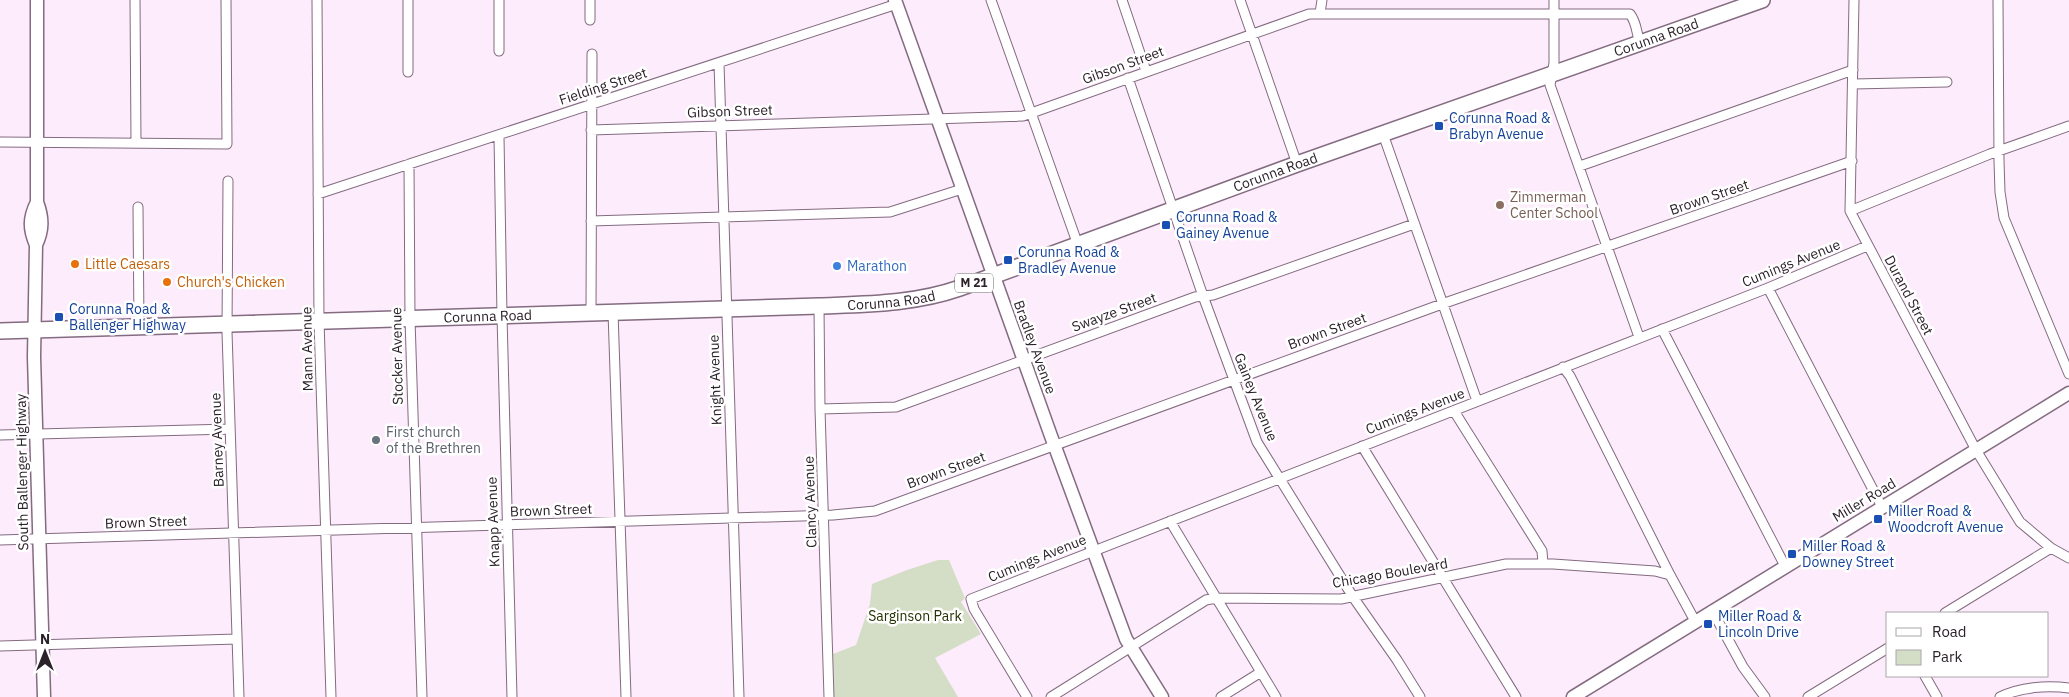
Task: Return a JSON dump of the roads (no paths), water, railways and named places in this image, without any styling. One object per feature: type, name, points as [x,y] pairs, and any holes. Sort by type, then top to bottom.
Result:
[{"type":"main road","name":"South Ballenger Highway","points":[[37,0],[37,202],[42,215],[41,234],[36,245],[34,330],[38,539],[44,697]]},
{"type":"main road","name":"Corunna Road","points":[[0,331],[907,302],[944,294],[1298,164],[1762,0]]},
{"type":"main road","name":"Bradley Avenue","points":[[896,2],[1023,359],[1126,639],[1162,697]]},
{"type":"main road","name":"Miller Road","points":[[1572,697],[2069,393]]},
{"type":"street","points":[[135,0],[136,142]]},
{"type":"street","points":[[0,142],[227,144],[226,0]]},
{"type":"street","name":"Mann Avenue","points":[[317,0],[319,321],[331,697]]},
{"type":"street","points":[[408,0],[408,72]]},
{"type":"street","points":[[499,0],[499,51]]},
{"type":"street","points":[[590,0],[590,20]]},
{"type":"street","points":[[991,0],[1078,245]]},
{"type":"street","points":[[1122,0],[1146,71]]},
{"type":"street","points":[[1240,0],[1298,164]]},
{"type":"street","points":[[1320,13],[1322,0]]},
{"type":"street","points":[[1554,0],[1550,85],[1639,337]]},
{"type":"street","name":"Durand Street","points":[[1854,0],[1850,211],[1976,450],[2020,522],[2051,548],[2069,558]]},
{"type":"street","points":[[1998,0],[2000,192],[2004,218],[2069,374]]},
{"type":"street","name":"Fielding Street","points":[[318,194],[719,63],[896,2]]},
{"type":"street","name":"Gibson Street","points":[[591,130],[1023,116],[1309,14],[1320,13],[1630,14],[1636,22],[1636,34],[1640,43]]},
{"type":"street","points":[[591,313],[592,54]]},
{"type":"street","name":"Knight Avenue","points":[[719,63],[740,697]]},
{"type":"street","points":[[1580,166],[1853,70]]},
{"type":"street","name":"Gainey Avenue","points":[[1128,78],[1203,296],[1257,442],[1353,597],[1420,697]]},
{"type":"street","points":[[1853,84],[1947,82]]},
{"type":"street","points":[[1850,211],[2000,151],[2069,126]]},
{"type":"street","points":[[1383,134],[1477,401]]},
{"type":"street","name":"Knapp Avenue","points":[[499,136],[512,697]]},
{"type":"street","name":"Brown Street","points":[[0,540],[620,522],[824,515],[875,511],[1054,444],[1442,304],[1852,161]]},
{"type":"street","name":"Stocker Avenue","points":[[409,164],[410,319],[422,697]]},
{"type":"street","name":"Barney Avenue","points":[[228,181],[230,429],[240,697]]},
{"type":"street","points":[[591,221],[890,212],[962,189]]},
{"type":"street","points":[[138,207],[139,327]]},
{"type":"street","name":"Swayze Street","points":[[820,410],[896,407],[1195,296],[1213,295],[1414,224]]},
{"type":"street","name":"Cumings Avenue","points":[[1027,697],[974,609],[971,599],[1768,288],[1867,246]]},
{"type":"street","points":[[1768,288],[1882,507]]},
{"type":"street","name":"Clancy Avenue","points":[[819,306],[820,410],[829,697]]},
{"type":"street","points":[[612,312],[626,697]]},
{"type":"street","points":[[1662,329],[1785,566]]},
{"type":"street","points":[[1563,367],[1570,376],[1695,621]]},
{"type":"street","points":[[1454,411],[1542,551],[1543,564]]},
{"type":"street","points":[[0,435],[230,429]]},
{"type":"street","points":[[1362,446],[1516,697]]},
{"type":"street","points":[[1170,521],[1276,697]]},
{"type":"street","points":[[1947,612],[2051,548]]},
{"type":"street","name":"Chicago Boulevard","points":[[1051,697],[1206,600],[1216,598],[1341,599],[1506,564],[1543,564],[1655,571],[1670,575]]},
{"type":"street","points":[[1712,610],[1743,667],[1765,697]]},
{"type":"street","points":[[0,646],[237,639]]},
{"type":"street","points":[[1808,697],[1886,649]]},
{"type":"street","points":[[1221,697],[1261,672]]},
{"type":"street","points":[[1926,677],[1937,697]]},
{"type":"street","points":[[2000,697],[2010,692],[2054,686],[2069,688]]},
{"type":"place","name":"Corunna Road & Brabyn Avenue","points":[[1439,126]]},
{"type":"place","name":"Zimmerman Center School","points":[[1500,205]]},
{"type":"place","name":"Corunna Road & Gainey Avenue","points":[[1166,225]]},
{"type":"place","name":"Corunna Road & Bradley Avenue","points":[[1008,260]]},
{"type":"place","name":"Little Caesars","points":[[75,264]]},
{"type":"place","name":"Marathon","points":[[837,266]]},
{"type":"place","name":"Church's Chicken","points":[[167,282]]},
{"type":"place","name":"Corunna Road & Ballenger Highway","points":[[59,317]]},
{"type":"place","name":"First church of the Brethren","points":[[376,440]]},
{"type":"place","name":"Miller Road & Woodcroft Avenue","points":[[1878,519]]},
{"type":"place","name":"Miller Road & Downey Street","points":[[1792,554]]},
{"type":"place","name":"Miller Road & Lincoln Drive","points":[[1708,624]]},
{"type":"park label","name":"Sarginson Park","points":[[915,616]]}]
